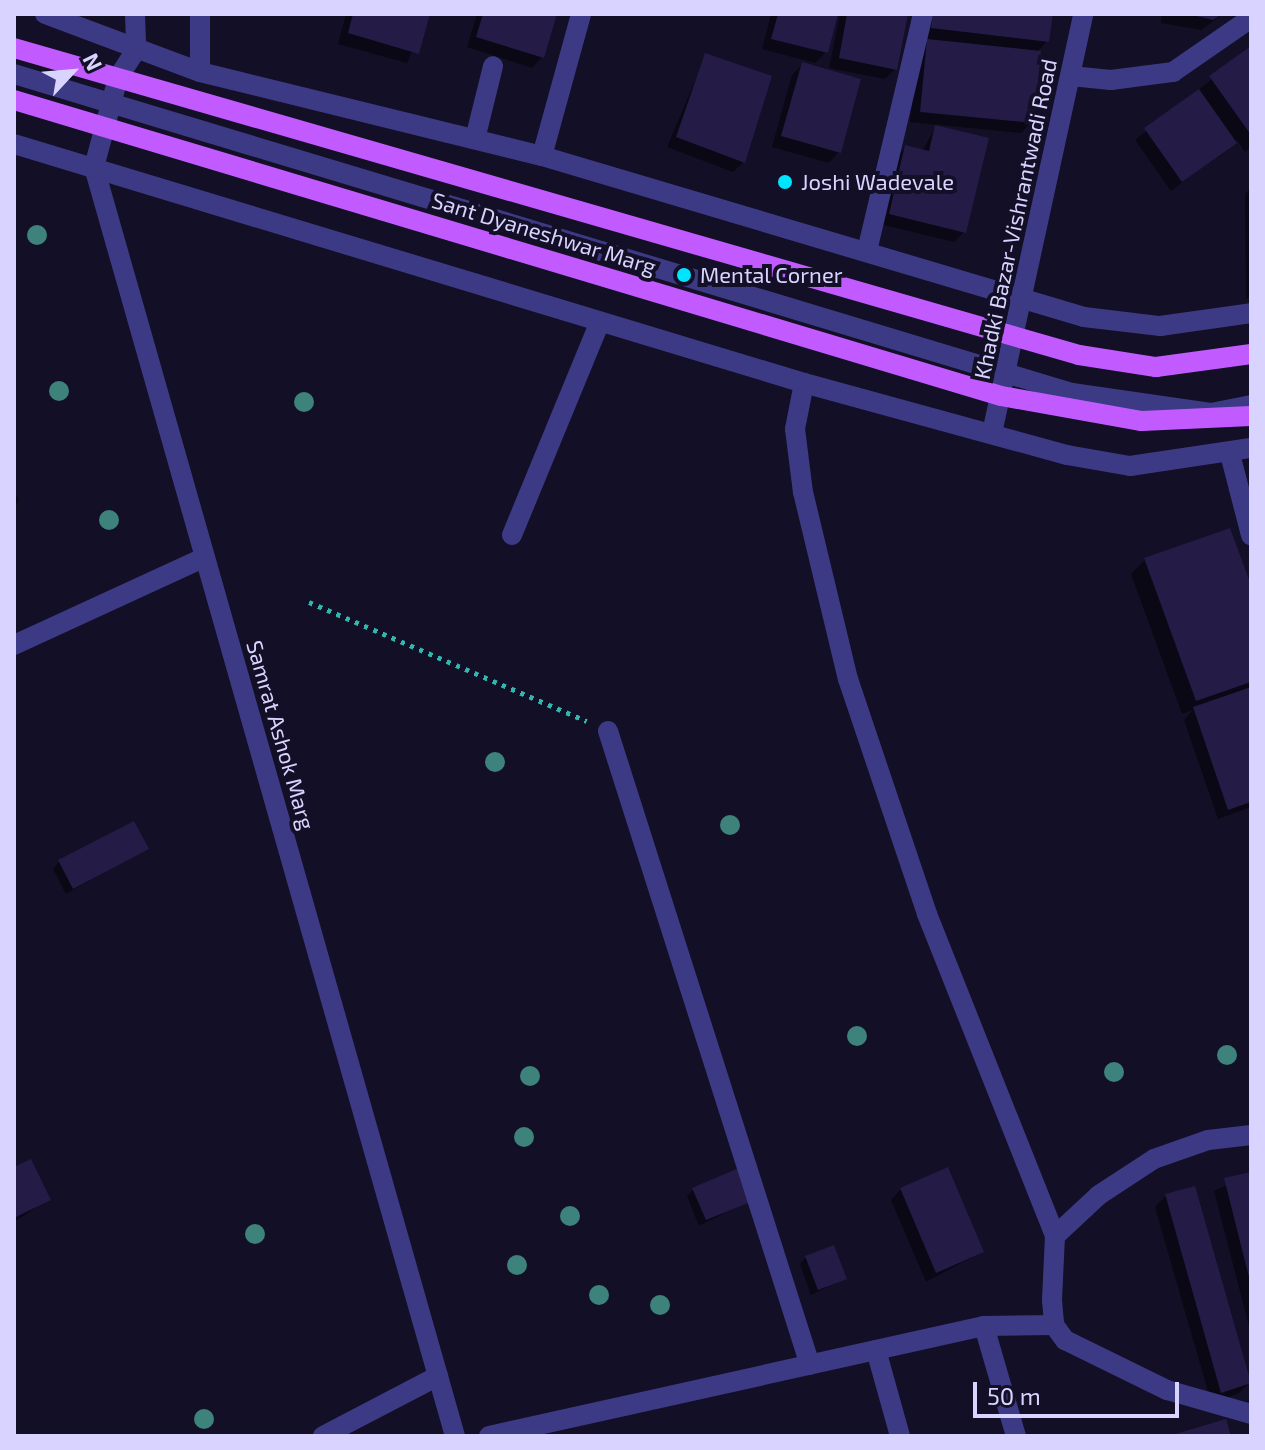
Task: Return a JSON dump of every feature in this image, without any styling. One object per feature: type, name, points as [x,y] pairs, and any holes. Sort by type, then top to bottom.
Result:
[{"type":"main road","name":"Sant Dyaneshwar Marg","points":[[14,48],[1017,337],[1156,367],[1251,354]]},
{"type":"main road","name":"Sant Dyaneshwar Marg","points":[[14,100],[1001,396],[1142,421],[1251,416]]},
{"type":"street","points":[[45,14],[200,72],[542,156],[1026,301],[1160,326],[1251,313]]},
{"type":"street","points":[[94,167],[118,78],[136,50],[135,14]]},
{"type":"street","points":[[200,14],[200,72]]},
{"type":"street","points":[[542,156],[581,14]]},
{"type":"street","points":[[867,251],[923,14]]},
{"type":"street","name":"Khadki Bazar-Vishrantwadi Road","points":[[992,433],[1004,372],[1026,301],[1083,14]]},
{"type":"street","points":[[1071,76],[1111,80],[1173,72],[1251,18]]},
{"type":"street","points":[[475,139],[493,66]]},
{"type":"street","points":[[14,74],[1004,372],[1133,407],[1211,413],[1251,405]]},
{"type":"street","points":[[14,144],[804,383],[992,433],[1130,466],[1230,454],[1251,448]]},
{"type":"street","name":"Samrat Ashok Marg","points":[[94,167],[455,1436]]},
{"type":"street","points":[[512,535],[600,322]]},
{"type":"street","points":[[804,383],[795,429],[803,492],[848,679],[927,914],[1055,1236],[1054,1325],[1065,1340],[1167,1390],[1251,1414]]},
{"type":"street","points":[[1230,454],[1251,535]]},
{"type":"street","points":[[14,645],[205,557]]},
{"type":"street","points":[[608,731],[810,1365]]},
{"type":"street","points":[[1055,1236],[1154,1159],[1208,1140],[1251,1135]]},
{"type":"street","points":[[489,1436],[984,1326],[1054,1325]]},
{"type":"street","points":[[984,1326],[1016,1436]]},
{"type":"street","points":[[876,1350],[900,1436]]},
{"type":"street","points":[[323,1436],[438,1376]]},
{"type":"path","points":[[309,602],[608,731]]},
{"type":"building","points":[[353,14],[430,14],[419,54],[348,33]]},
{"type":"building","points":[[483,14],[557,14],[544,58],[476,37]]},
{"type":"building","points":[[778,14],[838,14],[828,53],[771,39]]},
{"type":"building","points":[[847,14],[908,14],[897,70],[839,58]]},
{"type":"building","points":[[933,14],[1053,14],[1049,42],[931,28]]},
{"type":"building","points":[[1188,14],[1222,14],[1213,20]]},
{"type":"building","points":[[927,39],[1041,51],[1034,123],[920,112]]},
{"type":"building","points":[[1251,46],[1251,135],[1209,76]]},
{"type":"building","points":[[705,53],[772,76],[745,163],[676,137]]},
{"type":"building","points":[[802,62],[861,79],[841,153],[781,136]]},
{"type":"building","points":[[1199,89],[1237,143],[1182,182],[1144,128]]},
{"type":"building","points":[[935,125],[989,138],[966,233],[889,214],[905,145],[929,151]]},
{"type":"building","points":[[1230,528],[1251,585],[1251,682],[1196,701],[1144,558]]},
{"type":"building","points":[[1251,687],[1251,802],[1228,810],[1193,707]]},
{"type":"building","points":[[134,821],[149,849],[73,889],[58,860]]},
{"type":"building","points":[[31,1159],[51,1200],[14,1218],[14,1167]]},
{"type":"building","points":[[948,1167],[984,1252],[936,1273],[900,1188]]},
{"type":"building","points":[[739,1168],[753,1201],[706,1220],[692,1188]]},
{"type":"building","points":[[1251,1172],[1251,1280],[1250,1281],[1224,1178]]},
{"type":"building","points":[[1195,1186],[1251,1383],[1221,1393],[1165,1194]]},
{"type":"building","points":[[834,1245],[847,1279],[818,1290],[805,1256]]},
{"type":"building","points":[[1226,1419],[1231,1436],[1172,1436],[1172,1435]]},
{"type":"place","name":"Joshi Wadevale","points":[[785,182]]},
{"type":"place","name":"Mental Corner","points":[[684,275]]}]
